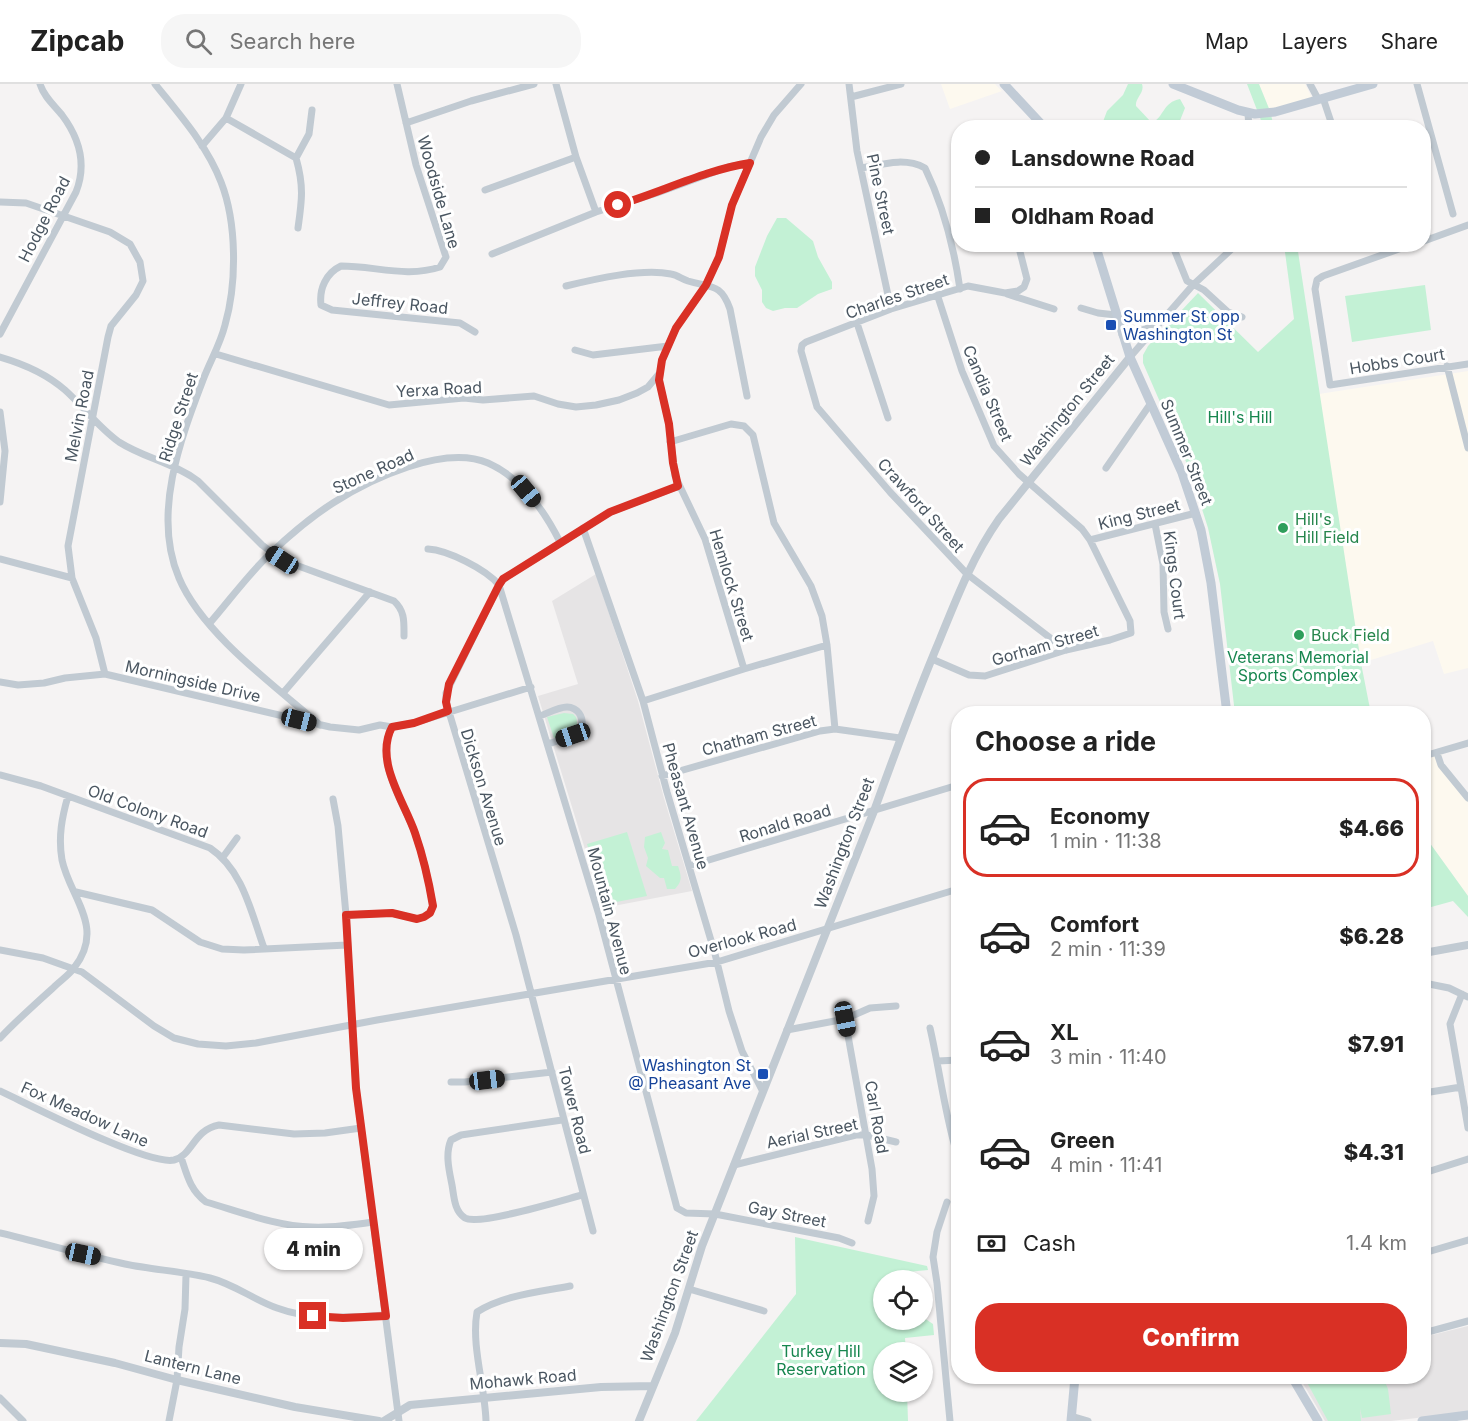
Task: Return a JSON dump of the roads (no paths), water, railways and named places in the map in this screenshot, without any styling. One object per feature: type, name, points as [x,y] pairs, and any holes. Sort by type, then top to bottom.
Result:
[{"type":"main road","points":[[1004,84],[1038,120]]},
{"type":"main road","points":[[1173,84],[1248,113],[1269,113],[1373,84]]},
{"type":"main road","name":"Summer Street","points":[[1097,252],[1130,357],[1182,473],[1196,513],[1211,583],[1226,706]]},
{"type":"main road","points":[[1071,1418],[1074,1384]]},
{"type":"main road","points":[[1296,1384],[1318,1421]]},
{"type":"main road","points":[[1422,1421],[1468,1415]]},
{"type":"street","name":"Hodge Road","points":[[0,334],[81,180],[80,148],[72,131],[42,92],[40,84]]},
{"type":"street","name":"Ridge Street","points":[[155,84],[202,146],[220,182],[226,198],[234,270],[230,304],[216,354],[204,378],[174,467],[169,529],[172,555],[178,577],[209,624],[320,725]]},
{"type":"street","points":[[202,146],[226,118],[241,84]]},
{"type":"street","name":"Woodside Lane","points":[[321,305],[320,295],[324,283],[332,271],[341,266],[406,272],[428,271],[440,267],[446,257],[416,165],[397,84]]},
{"type":"street","points":[[406,123],[471,101],[534,84]]},
{"type":"street","points":[[556,84],[576,157],[596,212]]},
{"type":"street","name":"Hemlock Street","points":[[744,669],[705,539],[675,476],[669,424],[659,380],[662,360],[676,328],[706,285],[719,257],[732,205],[750,163],[774,115],[801,84]]},
{"type":"street","name":"Pine Street","points":[[849,84],[857,151],[891,309]]},
{"type":"street","points":[[851,97],[901,84]]},
{"type":"street","points":[[1310,84],[1321,98],[1330,120]]},
{"type":"street","points":[[1417,84],[1427,120]]},
{"type":"street","points":[[298,228],[303,198],[301,176],[296,158],[309,134],[312,110]]},
{"type":"street","points":[[1248,113],[1248,120]]},
{"type":"street","points":[[226,118],[296,158]]},
{"type":"street","points":[[1431,135],[1453,214]]},
{"type":"street","points":[[485,190],[576,157]]},
{"type":"street","points":[[862,168],[897,162],[914,162],[925,168],[951,243]]},
{"type":"street","points":[[492,254],[596,212],[657,193],[728,166],[750,163]]},
{"type":"street","name":"Melvin Road","points":[[0,202],[26,203],[122,238],[136,253],[143,271],[141,288],[111,326],[68,546],[72,578],[96,638],[105,674]]},
{"type":"street","points":[[1431,238],[1468,225]]},
{"type":"street","points":[[954,252],[960,289]]},
{"type":"street","points":[[1005,293],[1018,291],[1027,282],[1020,252]]},
{"type":"street","points":[[1175,252],[1184,276],[1193,285],[1204,290],[1227,311],[1242,317]]},
{"type":"street","name":"Washington Street","points":[[639,1421],[675,1333],[702,1246],[762,1090],[967,574],[989,532],[1028,482],[1160,322],[1193,285],[1229,252]]},
{"type":"street","name":"Hobbs Court","points":[[1390,252],[1323,276],[1316,282],[1315,289],[1330,385],[1468,364]]},
{"type":"street","points":[[566,286],[601,278],[652,273],[672,274],[688,281],[718,288],[726,297],[730,309],[747,396]]},
{"type":"street","name":"Charles Street","points":[[801,346],[891,309],[938,297],[968,286],[1005,293],[1054,309]]},
{"type":"street","name":"Candia Street","points":[[938,297],[962,371],[992,442],[1002,457],[1077,523],[1090,540],[1130,621],[1131,633]]},
{"type":"street","name":"Jeffrey Road","points":[[321,305],[332,310],[460,323],[475,332]]},
{"type":"street","points":[[1081,308],[1116,315]]},
{"type":"street","name":"Washington Street","points":[[1122,335],[1146,329],[1160,322]]},
{"type":"street","points":[[857,323],[888,418]]},
{"type":"street","points":[[575,350],[593,355],[668,346]]},
{"type":"street","name":"Crawford Street","points":[[801,346],[817,407],[890,492],[967,574],[1066,650]]},
{"type":"street","name":"Yerxa Road","points":[[216,354],[390,405],[464,398],[483,400],[534,396],[576,407],[596,405],[637,393],[648,387],[660,374]]},
{"type":"street","points":[[0,357],[27,366],[53,381],[102,429],[122,443],[155,460],[188,473],[271,553],[294,566],[394,601],[401,608],[404,619],[404,636]]},
{"type":"street","points":[[1447,366],[1468,448]]},
{"type":"street","points":[[1106,468],[1151,403]]},
{"type":"street","points":[[0,412],[5,460],[0,502]]},
{"type":"street","points":[[670,442],[731,424],[741,425],[752,432],[774,523],[815,594],[822,616],[836,729]]},
{"type":"street","name":"Stone Road","points":[[209,624],[271,553],[305,523],[334,502],[366,485],[432,460],[465,458],[487,463],[514,479],[538,506],[560,542]]},
{"type":"street","name":"Dickson Avenue","points":[[531,995],[516,935],[448,711],[446,702],[449,684],[499,585],[511,574],[622,506],[678,486]]},
{"type":"street","name":"King Street","points":[[1090,540],[1196,513]]},
{"type":"street","name":"Kings Court","points":[[1155,524],[1163,564],[1164,612],[1168,629]]},
{"type":"street","name":"Pheasant Avenue","points":[[583,528],[643,700],[662,776],[717,962],[729,1011],[742,1051],[762,1090]]},
{"type":"street","points":[[428,549],[445,552],[487,574],[499,585]]},
{"type":"street","points":[[0,559],[72,578]]},
{"type":"street","name":"Mountain Avenue","points":[[499,585],[599,915],[677,1208],[686,1213],[716,1214]]},
{"type":"street","points":[[283,693],[370,592]]},
{"type":"street","name":"Gorham Street","points":[[932,659],[969,675],[985,676],[1066,650],[1131,633]]},
{"type":"street","points":[[643,700],[827,645]]},
{"type":"street","name":"Morningside Drive","points":[[0,682],[18,685],[105,674],[349,730],[414,723],[531,687]]},
{"type":"street","points":[[540,716],[567,706],[574,709],[581,717],[582,724],[579,731],[548,744]]},
{"type":"street","points":[[346,915],[392,913],[417,919],[430,913],[433,906],[416,837],[387,760],[386,741],[392,727]]},
{"type":"street","name":"Chatham Street","points":[[662,776],[801,735],[836,729],[900,738]]},
{"type":"street","points":[[1431,754],[1468,743]]},
{"type":"street","points":[[1437,753],[1444,770],[1468,798]]},
{"type":"street","name":"Old Colony Road","points":[[0,775],[41,786],[204,845],[223,857],[239,881],[264,948]]},
{"type":"street","name":"Ronald Road","points":[[689,866],[951,787]]},
{"type":"street","points":[[0,1038],[15,1021],[74,969],[82,951],[86,933],[84,911],[65,871],[60,844],[60,828],[68,796]]},
{"type":"street","points":[[333,799],[338,826],[346,915],[351,1024],[361,1128],[399,1417],[384,1421]]},
{"type":"street","points":[[223,857],[237,838]]},
{"type":"street","name":"Overlook Road","points":[[0,950],[43,958],[74,969],[95,981],[154,1026],[174,1038],[198,1044],[226,1046],[256,1043],[351,1024],[717,962],[951,891]]},
{"type":"street","points":[[76,892],[152,910],[189,936],[212,946],[234,950],[347,945]]},
{"type":"street","points":[[1431,952],[1468,945]]},
{"type":"street","points":[[1431,984],[1449,988],[1465,995],[1449,1024],[1468,1128]]},
{"type":"street","name":"Tower Road","points":[[531,995],[593,1231]]},
{"type":"street","points":[[787,1030],[845,1019],[870,1008],[896,1006]]},
{"type":"street","name":"Carl Road","points":[[845,1019],[873,1169],[874,1196],[868,1221]]},
{"type":"street","points":[[930,1028],[951,1133]]},
{"type":"street","points":[[938,1061],[951,1060]]},
{"type":"street","points":[[451,1082],[552,1072]]},
{"type":"street","points":[[1431,1092],[1461,1087]]},
{"type":"street","name":"Fox Meadow Lane","points":[[0,1091],[129,1150],[164,1161],[181,1157]]},
{"type":"street","points":[[562,1120],[461,1135],[451,1140],[447,1149],[457,1210],[466,1218],[475,1220],[582,1195]]},
{"type":"street","points":[[361,1128],[294,1134],[219,1125],[202,1132],[181,1157],[192,1188],[206,1202],[297,1226],[329,1227],[373,1222]]},
{"type":"street","name":"Aerial Street","points":[[734,1165],[843,1138],[867,1135],[896,1142]]},
{"type":"street","points":[[1431,1171],[1468,1159]]},
{"type":"street","points":[[947,1202],[937,1232],[933,1257],[950,1421]]},
{"type":"street","name":"Gay Street","points":[[716,1214],[839,1238],[852,1243]]},
{"type":"street","points":[[0,1233],[128,1264],[150,1266],[222,1282],[262,1302],[293,1312],[343,1318],[386,1316]]},
{"type":"street","points":[[1431,1251],[1468,1240]]},
{"type":"street","points":[[169,1421],[177,1380],[185,1309],[186,1275]]},
{"type":"street","points":[[486,1421],[486,1397],[475,1326],[477,1312],[489,1305],[506,1300],[570,1286]]},
{"type":"street","points":[[689,1289],[764,1311]]},
{"type":"street","points":[[1431,1331],[1468,1321]]},
{"type":"street","name":"Lantern Lane","points":[[0,1342],[26,1344],[115,1363],[295,1407],[379,1421]]},
{"type":"street","name":"Mohawk Road","points":[[399,1417],[410,1405],[601,1387],[653,1386]]},
{"type":"street","points":[[0,1398],[23,1421]]},
{"type":"street","points":[[1071,1418],[1088,1421]]},
{"type":"place","name":"Summer St opp Washington St","points":[[1111,325]]},
{"type":"place","name":"Hill's Hill Field","points":[[1283,528]]},
{"type":"place","name":"Buck Field","points":[[1299,635]]},
{"type":"place","name":"Washington St @ Pheasant Ave","points":[[763,1074]]},
{"type":"park label","name":"Hill's Hill","points":[[1240,417]]},
{"type":"park label","name":"Veterans Memorial Sports Complex","points":[[1298,666]]},
{"type":"park label","name":"Turkey Hill Reservation","points":[[821,1360]]}]
